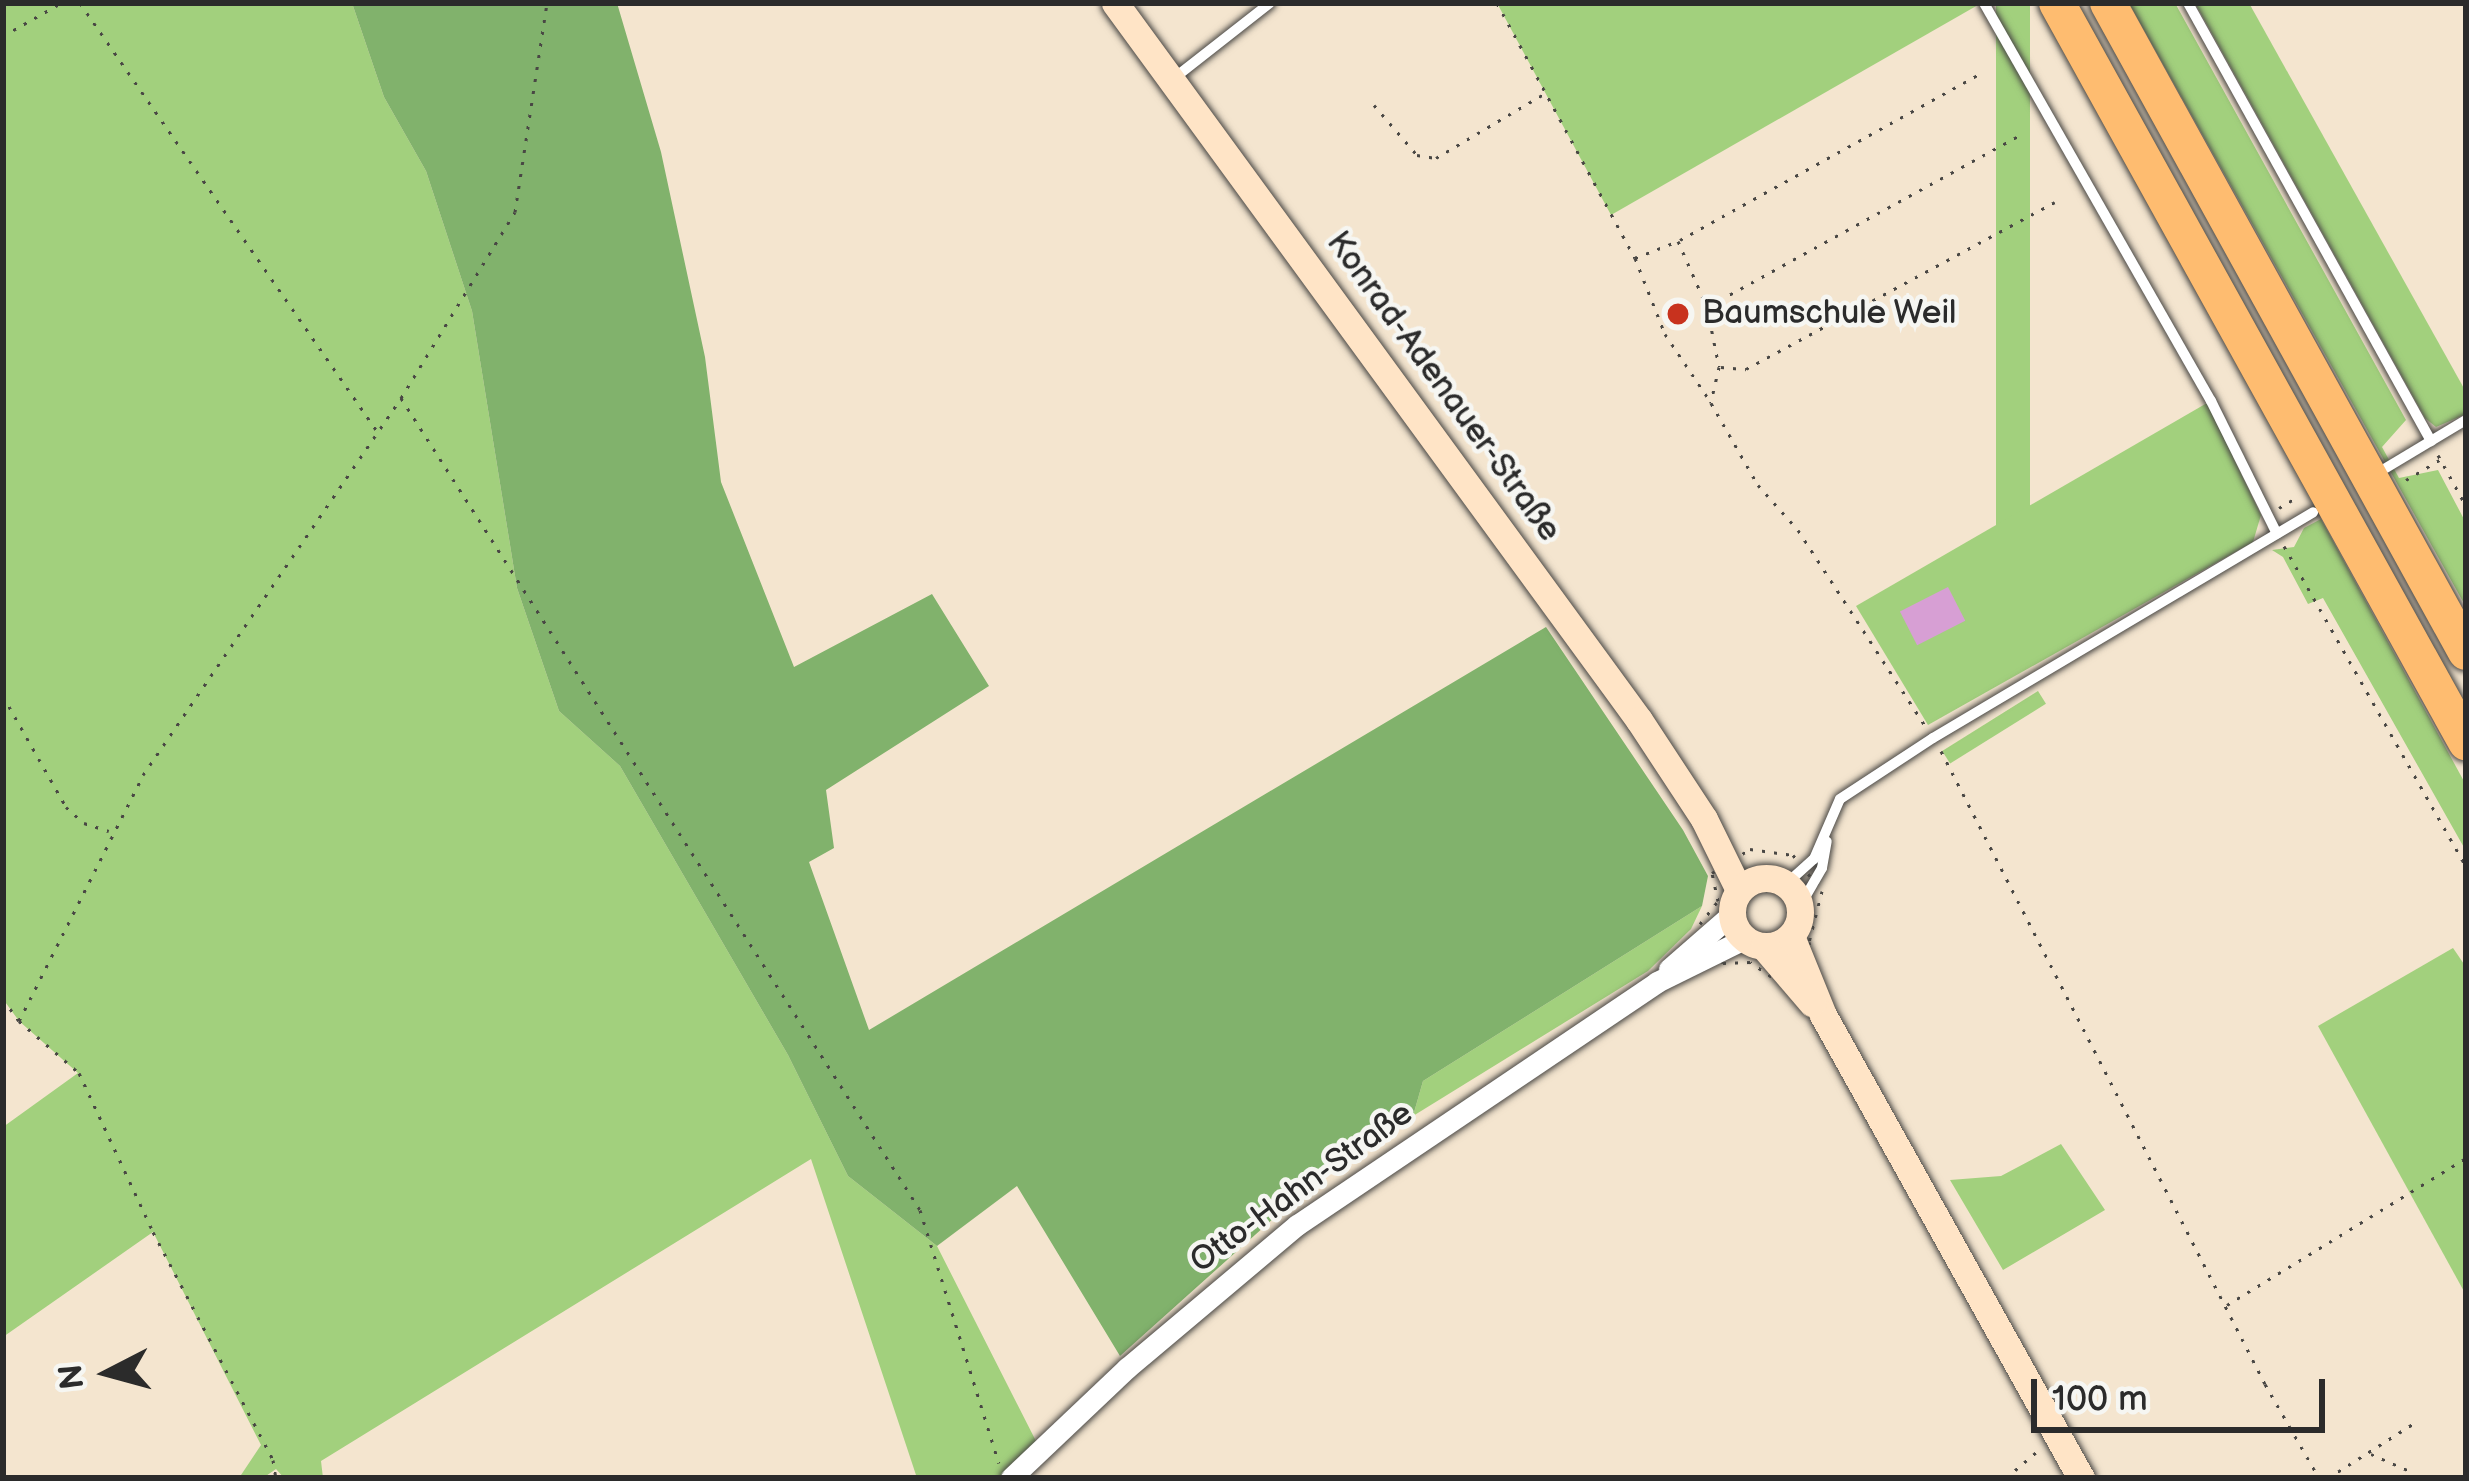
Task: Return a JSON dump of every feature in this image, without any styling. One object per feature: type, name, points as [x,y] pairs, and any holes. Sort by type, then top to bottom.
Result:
[{"type":"highway","points":[[2056,3],[2317,497],[2466,742]]},
{"type":"highway","points":[[2108,3],[2383,482],[2466,652]]},
{"type":"main road","name":"Konrad-Adenauer-Straße","points":[[1115,3],[1468,480],[1704,819],[1746,904],[1823,1015],[2081,1478]]},
{"type":"main road","points":[[1746,904],[1795,884],[1791,936]]},
{"type":"main road","points":[[1746,904],[1791,936]]},
{"type":"main road","name":"Konrad-Adenauer-Straße","points":[[1791,936],[1823,1015]]},
{"type":"street","name":"Otto-Hahn-Straße","points":[[1008,1478],[1252,1259],[1367,1175],[1657,982],[1746,904]]},
{"type":"lane","points":[[1173,80],[1270,3]]},
{"type":"lane","points":[[1984,3],[2211,401],[2277,534]]},
{"type":"lane","points":[[2188,3],[2431,441]]},
{"type":"lane","points":[[2383,482],[2431,441],[2466,420]]},
{"type":"lane","points":[[1795,884],[1814,859],[1840,799],[1933,738],[2277,534],[2317,497]]},
{"type":"lane","points":[[1795,884],[1822,868],[1828,825]]},
{"type":"path","points":[[3,36],[61,3]]},
{"type":"path","points":[[80,3],[377,433]]},
{"type":"path","points":[[19,1022],[143,775],[401,398],[515,212],[547,3]]},
{"type":"path","points":[[1497,3],[1635,258],[1665,334],[1759,485],[1798,530],[1933,738],[2319,1478]]},
{"type":"path","points":[[1635,258],[1678,241],[1983,72]]},
{"type":"path","points":[[1374,105],[1417,155],[1436,158],[1546,93]]},
{"type":"path","points":[[1707,307],[2018,136]]},
{"type":"path","points":[[1719,367],[1746,369],[2055,202]]},
{"type":"path","points":[[1678,241],[1707,307],[1719,367],[1711,403]]},
{"type":"path","points":[[401,398],[920,1210],[1008,1478]]},
{"type":"path","points":[[2431,441],[2466,506]]},
{"type":"path","points":[[2383,482],[2440,459]]},
{"type":"path","points":[[2268,515],[2317,497]]},
{"type":"path","points":[[2277,534],[2466,866]]},
{"type":"path","points":[[3,696],[66,807],[84,823],[111,832]]},
{"type":"path","points":[[1746,904],[1750,849],[1793,855],[1795,884]]},
{"type":"path","points":[[1703,929],[1700,923],[1718,901],[1712,873],[1716,870]]},
{"type":"path","points":[[3,999],[19,1022],[79,1073],[153,1232],[273,1460],[276,1478]]},
{"type":"path","points":[[2227,1306],[2466,1158]]},
{"type":"path","points":[[2328,1478],[2416,1422]]},
{"type":"path","points":[[2006,1478],[2061,1435]]},
{"type":"path","points":[[2369,1453],[2414,1473]]},
{"type":"green space","points":[[3,3],[352,3],[384,97],[426,171],[472,311],[517,588],[559,711],[620,766],[788,1055],[848,1176],[937,1246],[1040,1449],[1011,1478],[917,1478],[811,1159],[321,1461],[323,1478],[284,1478],[276,1469],[263,1478],[241,1475],[261,1445],[153,1232],[3,1337],[3,1127],[78,1073],[19,1021],[3,999]]},
{"type":"green space","points":[[352,3],[617,3],[661,152],[705,357],[721,482],[794,667],[932,594],[989,686],[826,790],[834,848],[809,862],[869,1030],[1546,627],[1683,830],[1708,876],[1702,906],[1423,1081],[1413,1116],[1334,1164],[1120,1356],[1017,1186],[937,1246],[848,1176],[788,1055],[620,766],[559,711],[517,588],[472,311],[426,171],[384,97]]},
{"type":"green space","points":[[1497,3],[1977,3],[1978,5],[1611,215]]},
{"type":"green space","points":[[1996,3],[2030,3],[2030,582],[1996,582]]},
{"type":"green space","points":[[2129,3],[2175,3],[2406,420],[2382,447],[2399,478],[2438,470],[2466,523],[2466,607]]},
{"type":"green space","points":[[2195,3],[2249,3],[2466,392],[2466,414],[2436,427],[2425,418]]},
{"type":"green space","points":[[2207,403],[2261,515],[2253,542],[1928,725],[1856,606]]},
{"type":"green space","points":[[2321,519],[2466,785],[2466,851],[2323,598],[2308,604],[2283,557],[2272,550],[2294,547],[2304,528]]},
{"type":"green space","points":[[2038,691],[2046,704],[1950,764],[1942,751]]},
{"type":"green space","points":[[1702,906],[1691,929],[1648,971],[1413,1116],[1423,1081]]},
{"type":"green space","points":[[2453,948],[2466,967],[2466,1295],[2318,1026]]},
{"type":"green space","points":[[2061,1144],[2105,1210],[2003,1270],[1950,1180],[2001,1176]]},
{"type":"building","points":[[1948,587],[1965,621],[1917,645],[1900,612]]},
{"type":"place","name":"Baumschule Weil","points":[[1678,314]]}]
